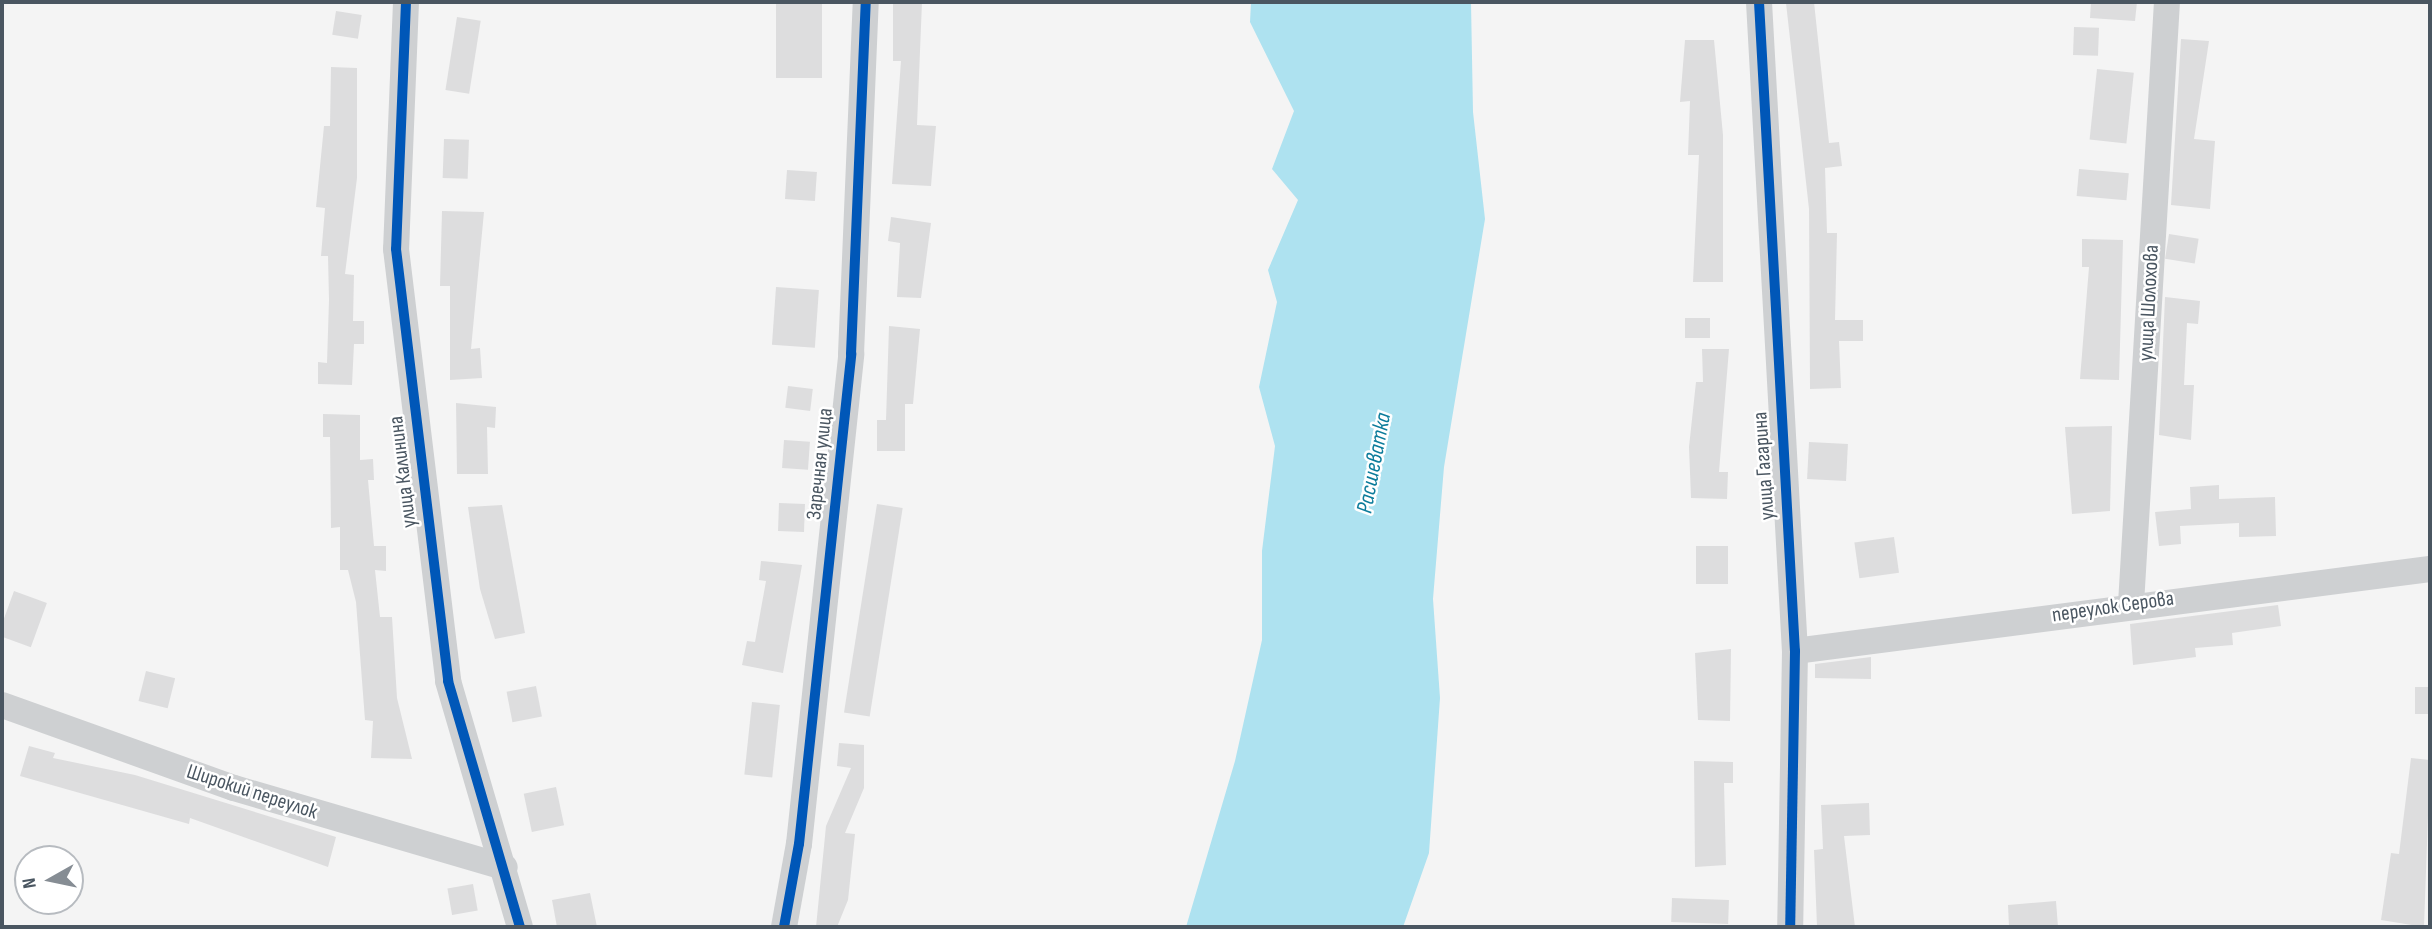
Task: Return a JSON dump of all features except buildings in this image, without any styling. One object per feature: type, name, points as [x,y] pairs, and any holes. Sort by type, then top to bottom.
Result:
[{"type":"street","name":"улица Калинина","points":[[406,2],[396,249],[449,681],[505,867],[520,927]]},
{"type":"street","name":"Заречная улица","points":[[784,927],[799,844],[851,354],[866,2]]},
{"type":"street","name":"улица Гагарина","points":[[1759,2],[1796,651],[1790,927]]},
{"type":"street","name":"улица Шолохова","points":[[2131,604],[2167,2]]},
{"type":"street","name":"переулок Серова","points":[[1796,651],[2131,604],[2430,569]]},
{"type":"street","name":"Широкий переулок","points":[[2,705],[234,788],[505,867]]},
{"type":"water","name":"Расшеватка","points":[[1251,2],[1471,2],[1473,112],[1485,219],[1444,467],[1433,599],[1440,698],[1429,853],[1403,927],[1186,927],[1235,761],[1262,640],[1262,551],[1275,446],[1259,387],[1277,302],[1268,270],[1298,200],[1272,169],[1294,111],[1250,22]]},
{"type":"cycle path","points":[[406,2],[396,249],[448,681],[520,927]]},
{"type":"cycle path","points":[[784,927],[799,844],[851,354],[866,2]]},
{"type":"cycle path","points":[[1759,2],[1795,651],[1790,927]]}]
